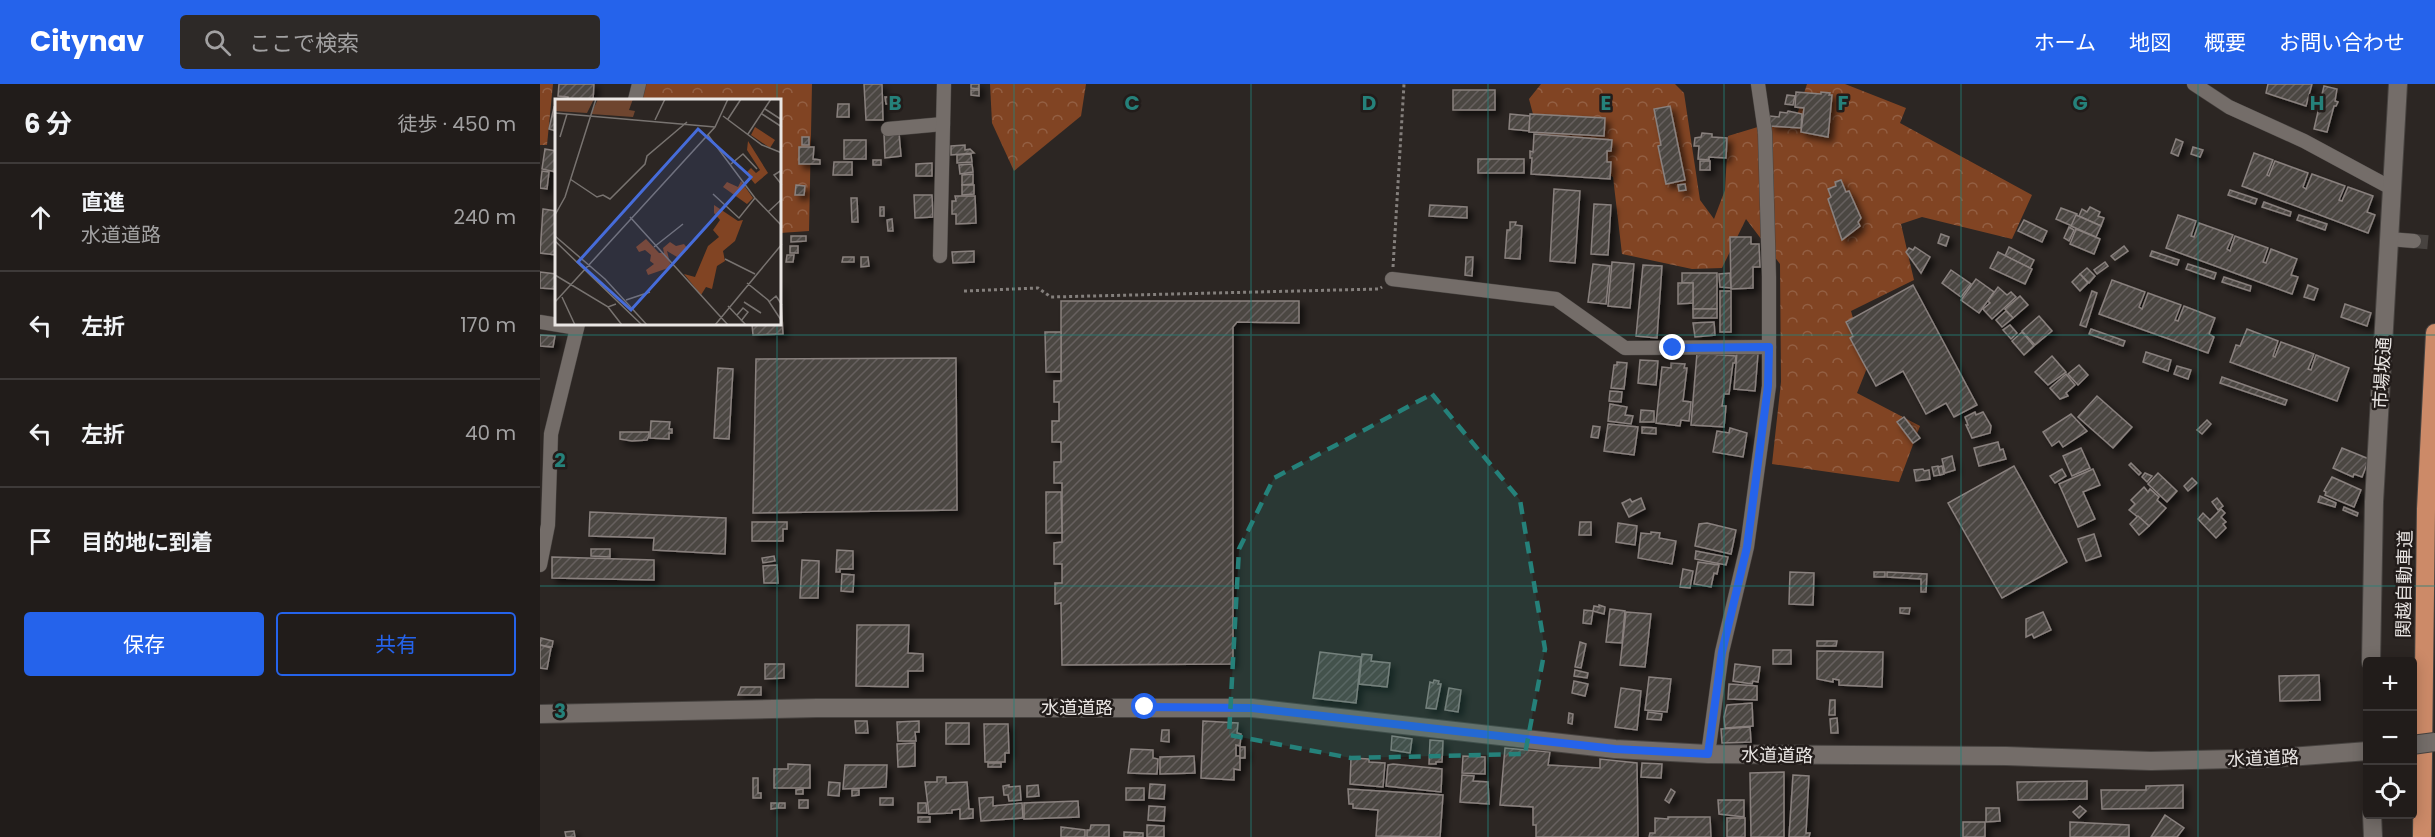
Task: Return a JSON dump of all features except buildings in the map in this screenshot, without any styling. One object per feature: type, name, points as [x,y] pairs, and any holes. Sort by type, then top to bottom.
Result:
[{"type":"highway","name":"関越自動車道","points":[[2422,837],[2426,508],[2435,333]]},
{"type":"street","points":[[635,99],[639,84]]},
{"type":"street","points":[[940,256],[944,84]]},
{"type":"street","points":[[1708,754],[1722,652],[1747,547],[1768,386],[1765,132],[1758,84]]},
{"type":"street","points":[[2194,84],[2229,107],[2304,141],[2393,189]]},
{"type":"street","name":"市場坂通","points":[[2371,657],[2374,502],[2398,84]]},
{"type":"street","points":[[888,129],[943,124]]},
{"type":"street","points":[[2390,239],[2414,241]]},
{"type":"street","points":[[1392,279],[1556,299],[1625,348],[1769,347]]},
{"type":"street","points":[[540,322],[555,324]]},
{"type":"street","points":[[540,565],[548,525],[551,434],[577,326]]},
{"type":"street","name":"水道道路","points":[[540,714],[816,708],[1252,708],[1615,749],[1708,754],[2006,756],[2151,761],[2275,758],[2363,751]]},
{"type":"street","points":[[2417,744],[2435,742]]},
{"type":"street","points":[[2372,819],[2373,837]]},
{"type":"path","points":[[964,291],[1038,288],[1051,297],[1379,289],[1392,279],[1404,84]]},
{"type":"highlighted area","points":[[1432,394],[1520,500],[1545,649],[1525,754],[1351,758],[1229,735],[1239,549],[1274,478]]},
{"type":"green space","points":[[540,84],[553,84],[547,145],[540,145]]},
{"type":"green space","points":[[645,84],[812,84],[809,231],[782,233],[782,99],[642,99]]},
{"type":"green space","points":[[990,84],[1086,84],[1081,116],[1014,171],[992,123]]},
{"type":"green space","points":[[1541,84],[1675,84],[1684,93],[1700,200],[1714,219],[1725,190],[1728,136],[1797,115],[1807,84],[1845,84],[1906,108],[1900,123],[2032,195],[2012,239],[1922,217],[1901,224],[1914,280],[1851,311],[1867,368],[1857,393],[1920,426],[1899,482],[1772,464],[1781,382],[1780,264],[1746,219],[1722,268],[1692,269],[1622,254],[1613,177],[1539,137],[1529,99]]},
{"type":"tunnel","points":[[2414,241],[2435,243]]},
{"type":"route","points":[[1145,707],[1252,708],[1615,749],[1708,754],[1722,652],[1747,547],[1768,386],[1769,347],[1673,348]]}]
